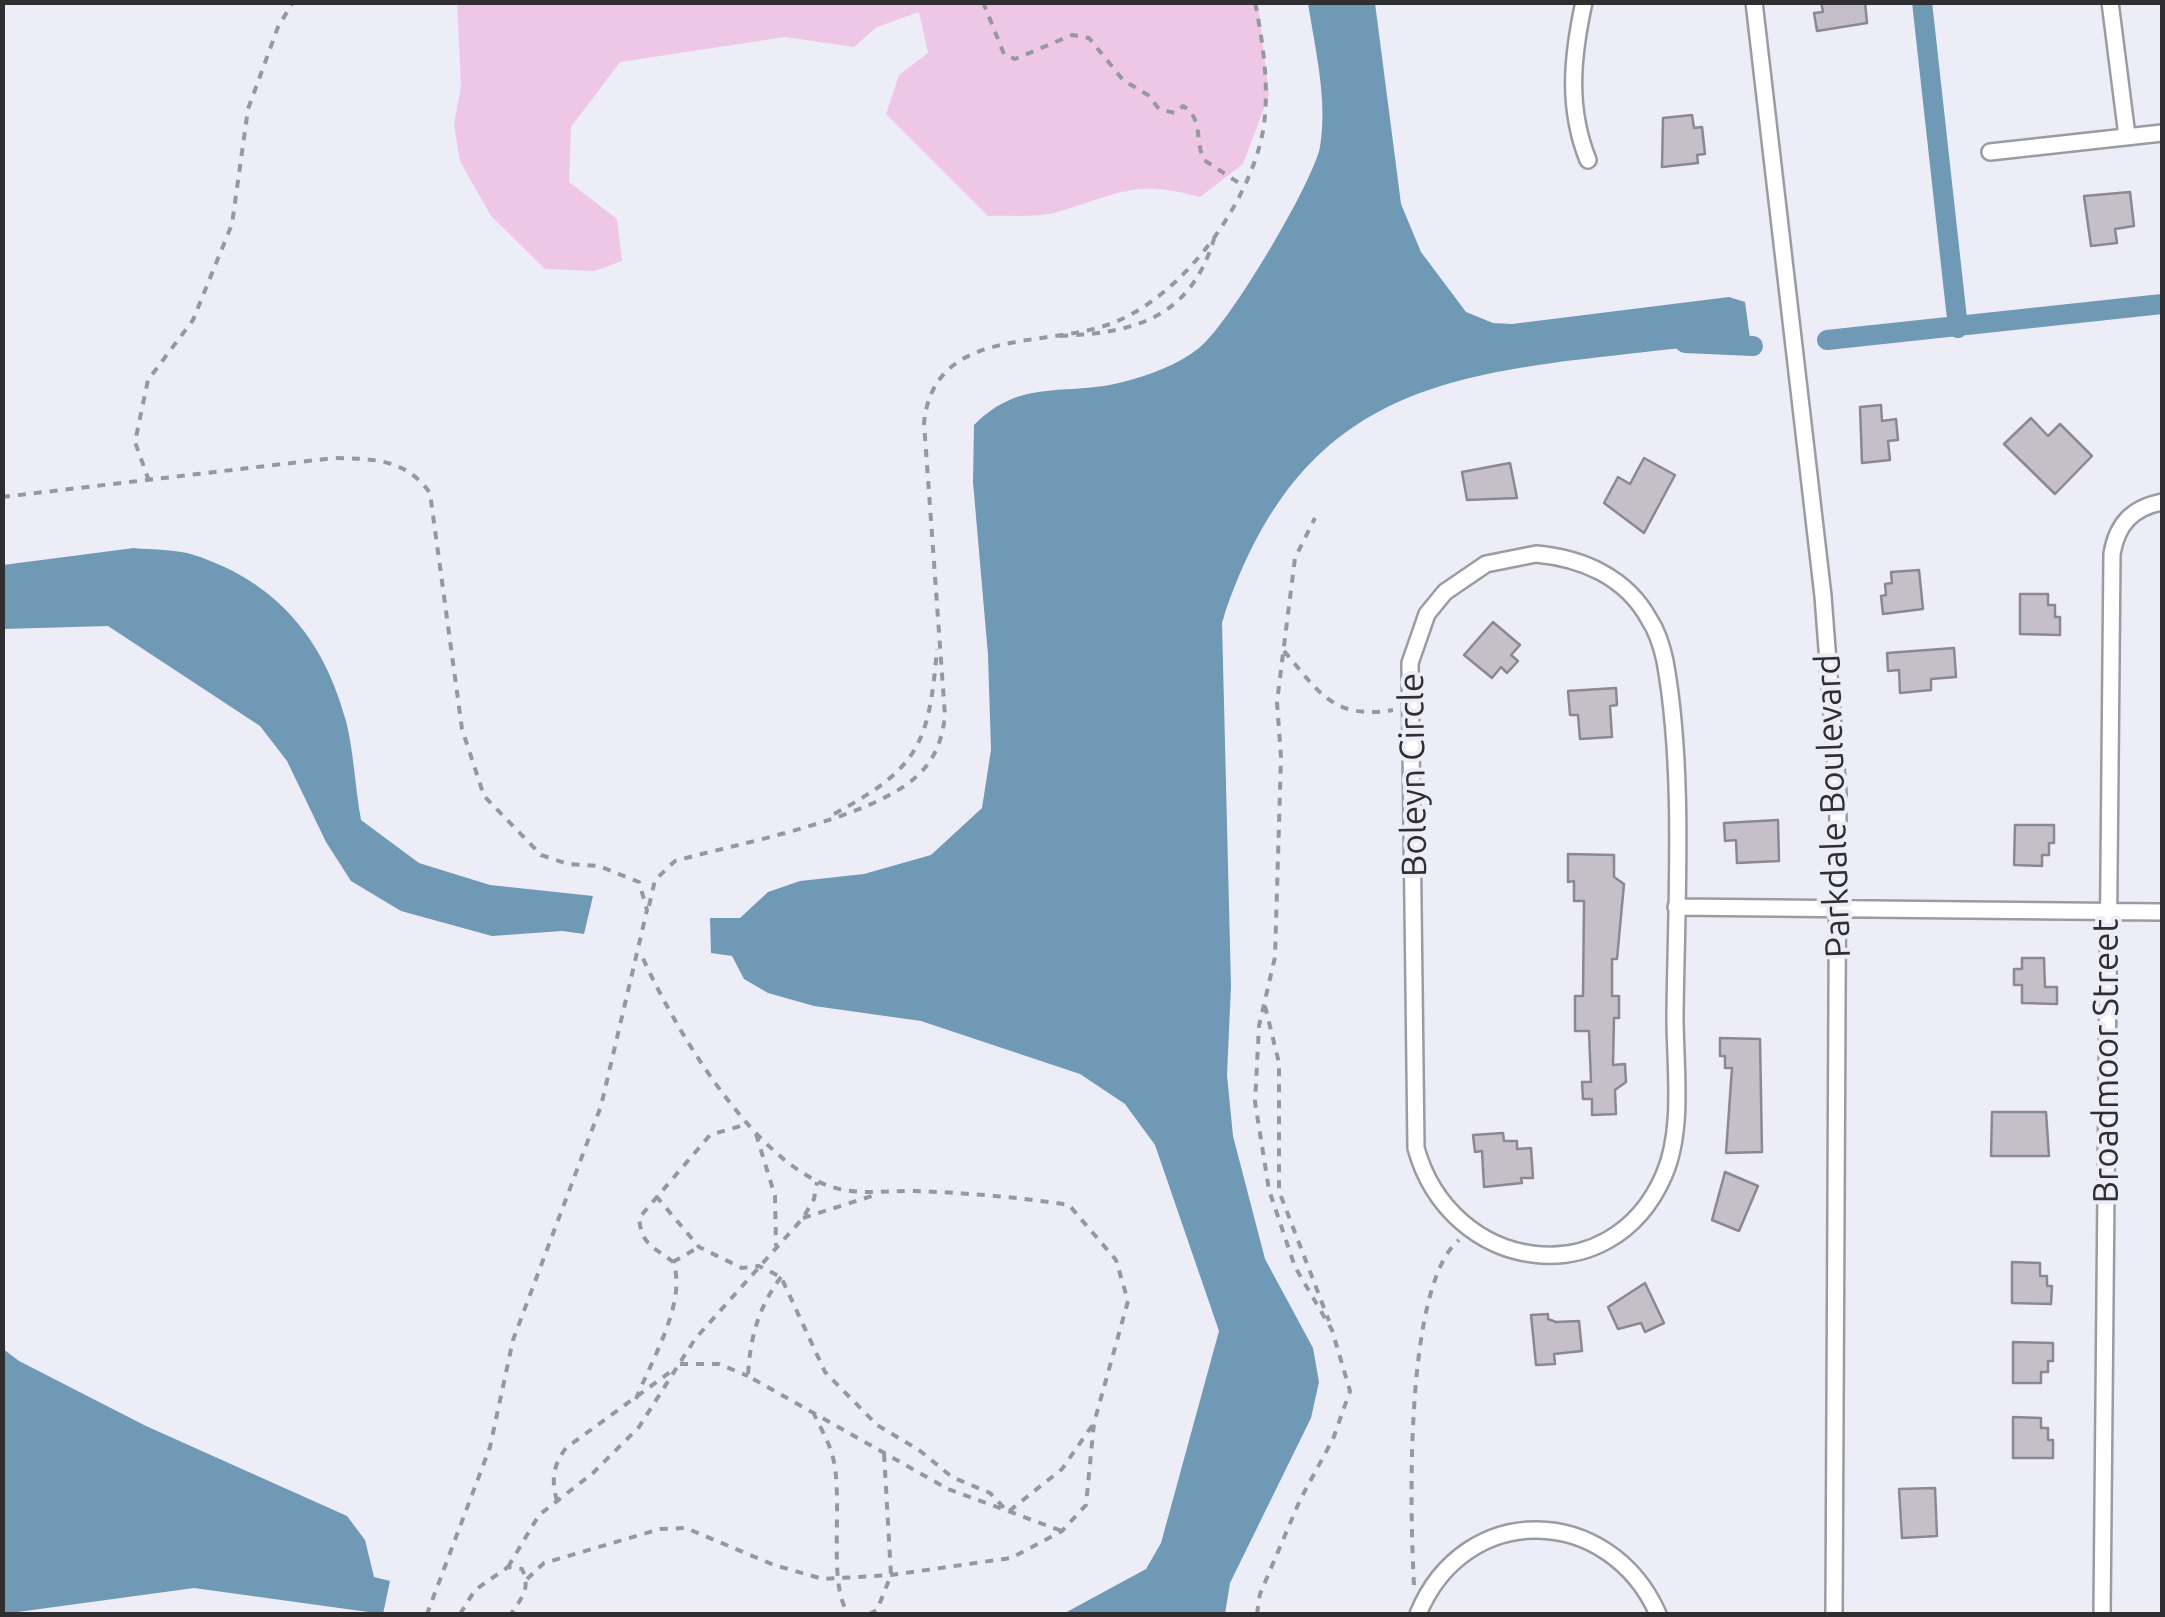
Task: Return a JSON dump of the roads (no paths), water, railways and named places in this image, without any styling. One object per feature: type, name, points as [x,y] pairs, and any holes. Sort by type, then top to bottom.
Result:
[{"type":"street","points":[[1584,2],[1572,96],[1575,127],[1588,160]]},
{"type":"street","name":"Parkdale Boulevard","points":[[1754,2],[1834,720],[1840,908],[1834,1614]]},
{"type":"street","points":[[2110,2],[2126,136]]},
{"type":"street","points":[[1990,152],[2162,134]]},
{"type":"street","name":"Broadmoor Street","points":[[2102,1614],[2112,554],[2116,532],[2130,513],[2162,502]]},
{"type":"street","name":"Boleyn Circle","points":[[1536,554],[1584,563],[1610,576],[1648,616],[1665,661],[1674,768],[1676,908],[1674,1124],[1669,1160],[1654,1196],[1621,1230],[1555,1254],[1506,1250],[1470,1231],[1433,1194],[1416,1148],[1415,845],[1408,707],[1410,663],[1427,614],[1468,574],[1500,560],[1536,554]]},
{"type":"street","points":[[1676,908],[2162,912]]},
{"type":"street","points":[[1418,1614],[1438,1576],[1467,1551],[1491,1538],[1539,1530],[1581,1537],[1610,1552],[1628,1567],[1658,1614]]},
{"type":"water","points":[[1308,3],[1375,3],[1401,204],[1421,252],[1466,312],[1493,323],[1512,324],[1729,297],[1745,302],[1751,346],[1727,342],[1561,362],[1486,374],[1419,394],[1358,424],[1304,470],[1259,535],[1222,623],[1231,986],[1227,1075],[1233,1136],[1265,1259],[1313,1348],[1319,1382],[1311,1418],[1230,1583],[1225,1614],[1063,1614],[1146,1569],[1161,1543],[1219,1331],[1155,1145],[1125,1104],[1080,1074],[921,1021],[814,1006],[768,993],[744,979],[732,956],[711,953],[710,918],[740,918],[768,892],[800,881],[864,874],[931,855],[982,808],[991,750],[988,655],[973,482],[974,425],[1009,400],[1027,394],[1102,386],[1153,373],[1191,354],[1212,335],[1286,221],[1320,147],[1322,93]]},
{"type":"water","points":[[134,548],[187,553],[223,567],[250,581],[293,617],[325,664],[337,691],[349,733],[361,820],[419,863],[490,885],[593,896],[584,934],[562,931],[492,936],[401,911],[351,881],[326,842],[287,761],[260,726],[108,626],[3,629],[3,565]]},
{"type":"water","points":[[2,1348],[19,1361],[146,1426],[347,1516],[365,1540],[374,1577],[390,1581],[383,1614],[194,1588],[3,1614]]},
{"type":"waterway","points":[[1922,2],[1958,328]]},
{"type":"waterway","points":[[1827,340],[2162,304]]},
{"type":"waterway","points":[[1685,343],[1753,346]]}]
